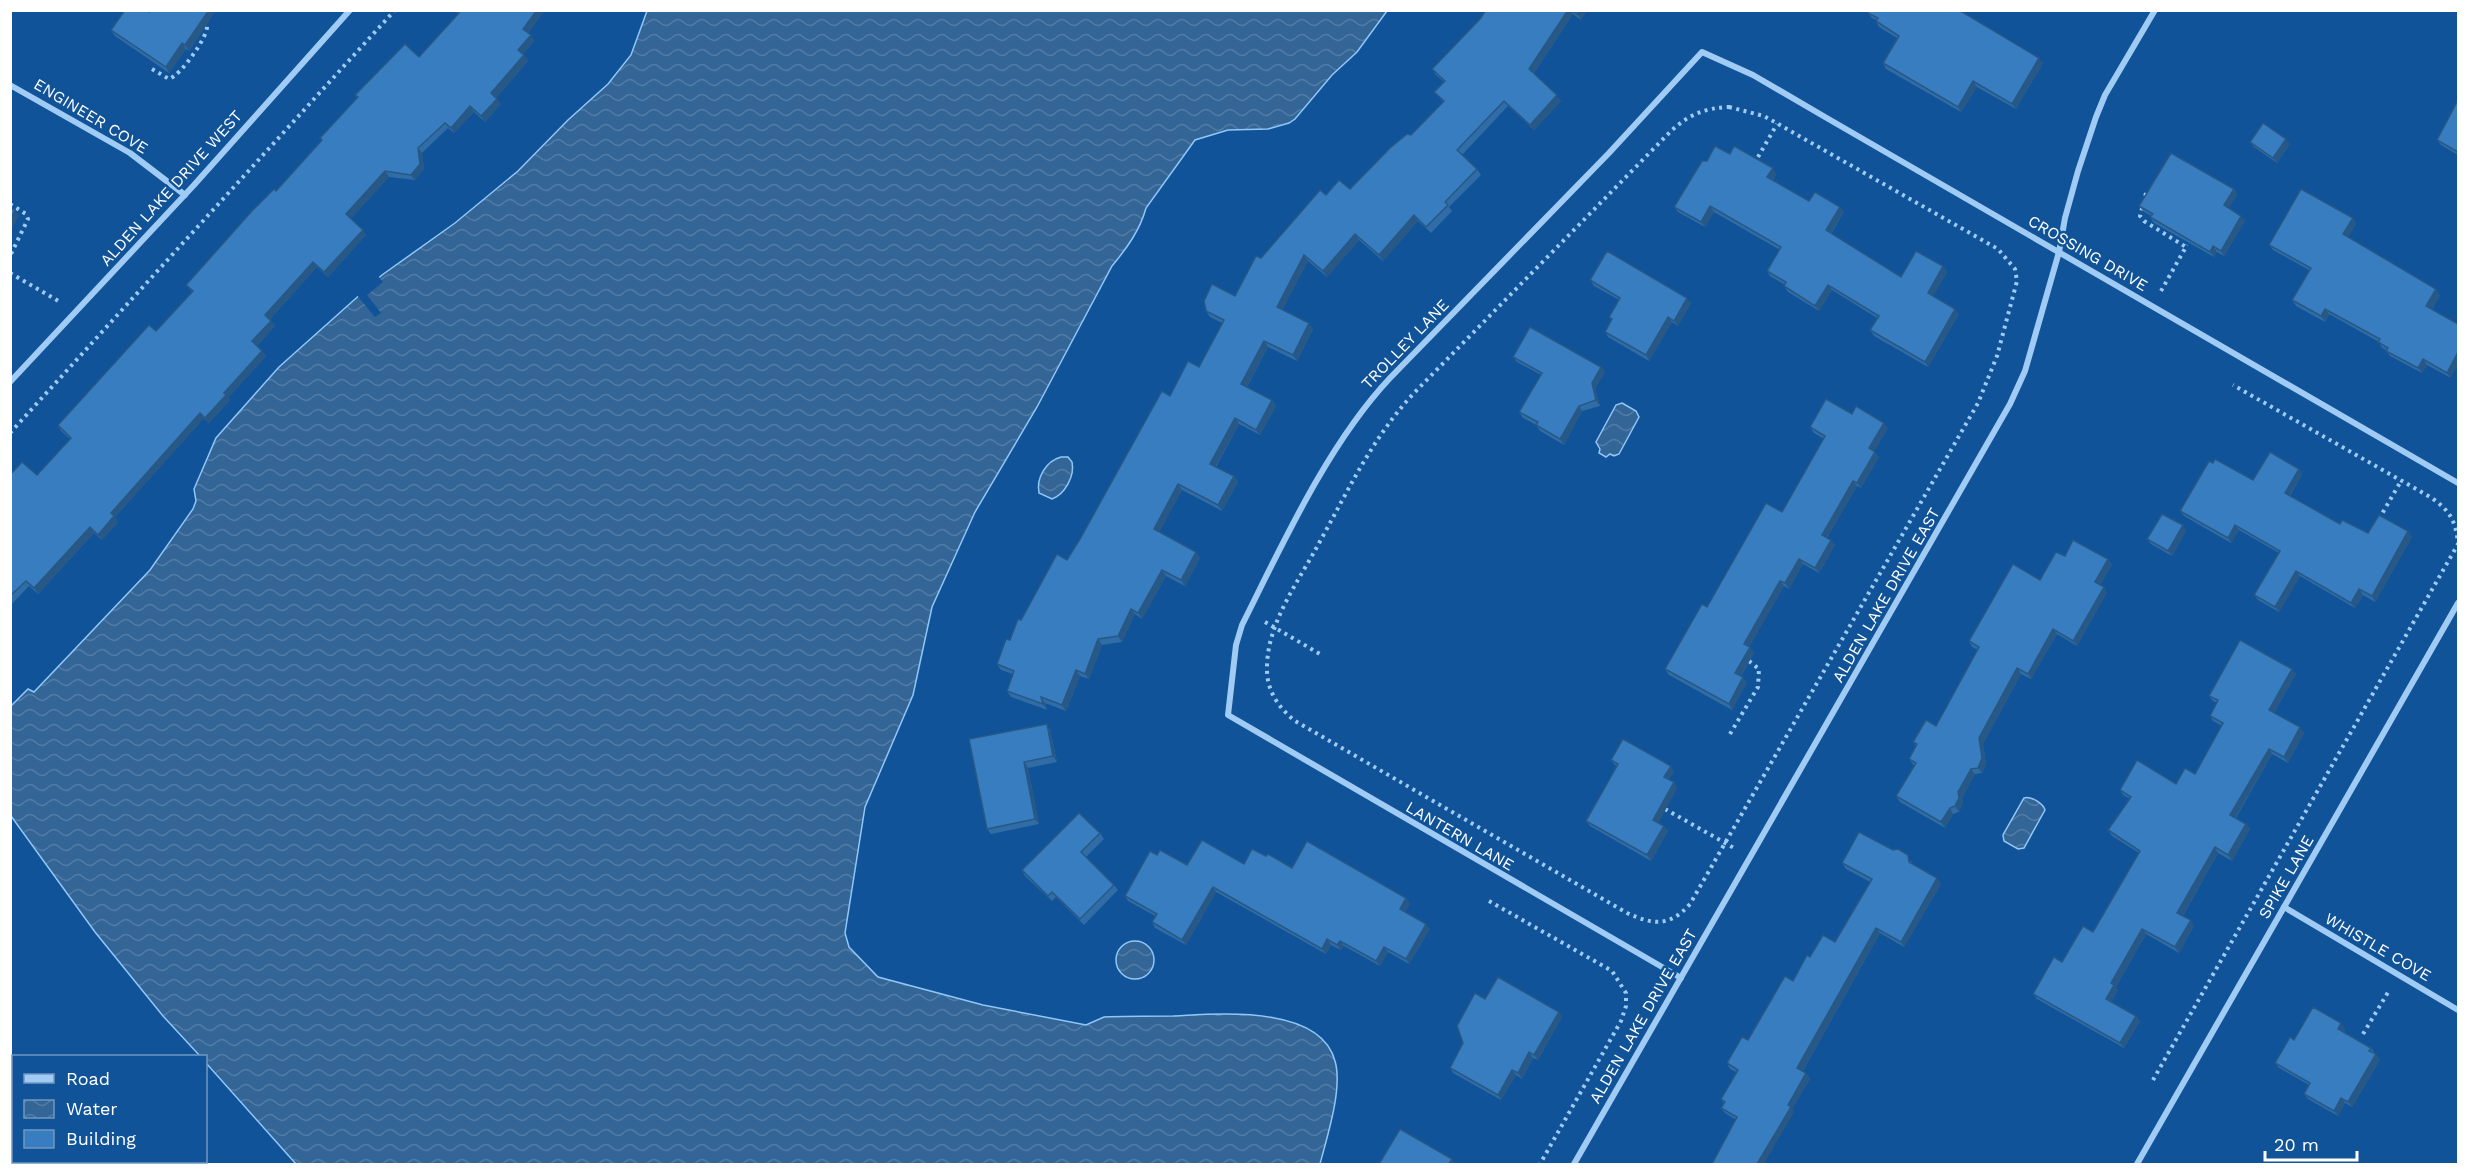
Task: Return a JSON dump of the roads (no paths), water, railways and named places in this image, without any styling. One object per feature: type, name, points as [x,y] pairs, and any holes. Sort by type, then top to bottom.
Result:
[{"type":"street","name":"ALDEN LAKE DRIVE WEST","points":[[10,382],[185,195],[350,10]]},
{"type":"street","name":"ALDEN LAKE DRIVE EAST","points":[[1574,1164],[2006,414],[2025,370],[2059,252],[2065,218],[2096,117],[2105,95],[2155,10]]},
{"type":"street","name":"CROSSING DRIVE","points":[[1702,52],[1753,75],[2458,483]]},
{"type":"street","name":"TROLLEY LANE","points":[[1228,715],[1236,645],[1248,612],[1313,490],[1352,424],[1370,399],[1609,153],[1702,52]]},
{"type":"street","name":"ENGINEER COVE","points":[[10,85],[130,153],[185,195]]},
{"type":"street","name":"SPIKE LANE","points":[[2137,1164],[2458,603]]},
{"type":"street","name":"LANTERN LANE","points":[[1228,715],[1680,978]]},
{"type":"street","name":"WHISTLE COVE","points":[[2284,907],[2458,1010]]},
{"type":"water","points":[[647,11],[1387,11],[1357,52],[1332,75],[1295,119],[1268,129],[1228,130],[1195,140],[1146,208],[1137,231],[1112,266],[1037,407],[975,512],[932,607],[913,695],[865,807],[845,933],[849,947],[878,977],[983,1005],[1086,1025],[1104,1017],[1240,1014],[1289,1021],[1310,1030],[1326,1043],[1335,1061],[1337,1072],[1336,1098],[1320,1164],[296,1164],[207,1064],[207,1055],[199,1055],[163,1016],[95,932],[11,816],[11,706],[28,689],[34,692],[150,570],[193,509],[196,501],[194,489],[216,438],[279,367],[382,275],[455,223],[518,171],[568,120],[608,84],[631,55]]},
{"type":"water","points":[[1622,403],[1636,411],[1639,417],[1619,454],[1614,456],[1610,454],[1606,457],[1599,453],[1600,449],[1596,442],[1616,405]]},
{"type":"water","points":[[1061,457],[1068,457],[1072,462],[1072,473],[1065,489],[1052,499],[1039,493],[1039,482],[1047,466]]},
{"type":"water","points":[[2024,798],[2036,801],[2045,810],[2024,848],[2018,849],[2004,841],[2003,835]]},
{"type":"water","points":[[1135,941],[1148,947],[1154,960],[1148,973],[1135,979],[1122,973],[1116,960],[1122,947]]}]
